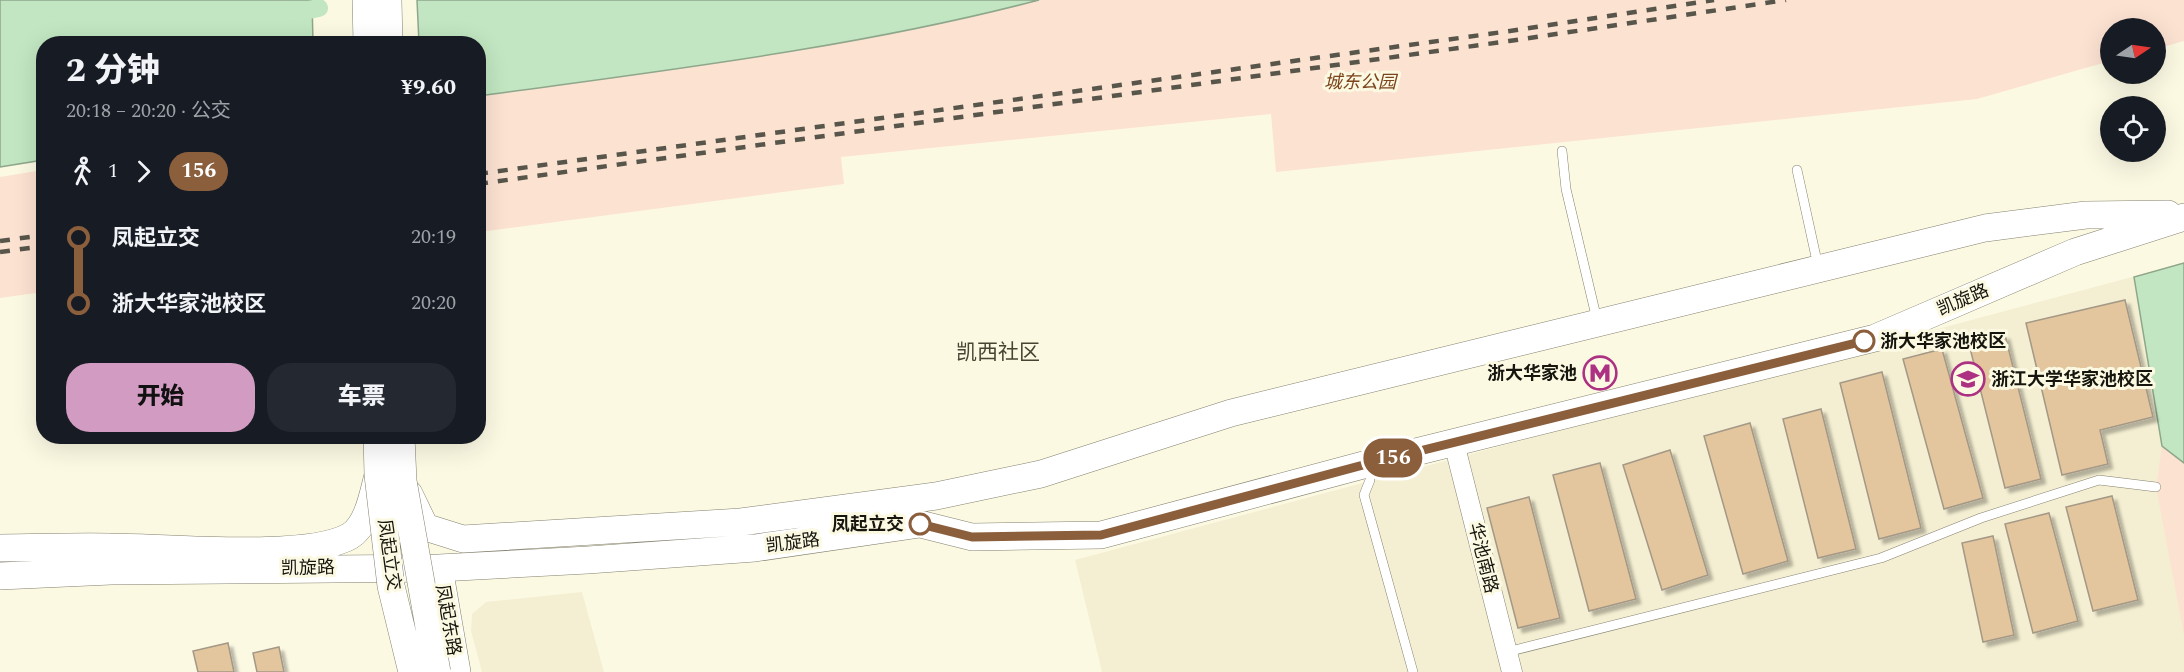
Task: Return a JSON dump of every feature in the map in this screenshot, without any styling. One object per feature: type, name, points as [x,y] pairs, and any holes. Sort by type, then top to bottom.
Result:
[{"type":"main road","points":[[366,0],[367,36]]},
{"type":"main road","points":[[388,0],[389,36]]},
{"type":"main road","points":[[0,548],[278,550],[324,545],[351,535],[391,478],[425,527],[463,539],[741,522],[936,496],[1041,474],[1231,412],[1984,228],[2085,215],[2184,216]]},
{"type":"main road","name":"凯旋路","points":[[0,576],[111,571],[439,568],[754,548],[920,524],[972,537],[1101,535],[1369,472],[1454,443],[1875,338],[2075,252],[2184,216]]},
{"type":"main road","name":"凤起立交","points":[[380,444],[391,478],[437,672]]},
{"type":"main road","name":"凤起立交","points":[[399,444],[391,478],[391,586],[412,672]]},
{"type":"main road","points":[[375,567],[399,672]]},
{"type":"main road","name":"凤起东路","points":[[439,568],[457,672]]},
{"type":"street","name":"华池南路","points":[[1454,443],[1512,672]]},
{"type":"lane","points":[[1562,151],[1566,189],[1597,322]]},
{"type":"lane","points":[[1797,170],[1819,268]]},
{"type":"lane","points":[[1369,472],[1364,495],[1413,672]]},
{"type":"lane","points":[[1506,652],[1881,558],[1981,518],[2099,480],[2156,487]]},
{"type":"shaded area","points":[[0,0],[312,0],[313,36],[36,36],[36,161],[0,167]]},
{"type":"shaded area","points":[[417,0],[1039,0],[901,32],[831,45],[486,95],[486,36],[419,36]]},
{"type":"shaded area","name":"浙江大学华家池校区","points":[[2184,263],[2184,672],[1102,672],[1075,560]]},
{"type":"shaded area","points":[[2184,263],[2184,463],[2162,446],[2134,277]]},
{"type":"shaded area","points":[[582,592],[604,672],[482,672],[471,631],[472,614],[486,602]]},
{"type":"green space","name":"城东公园","points":[[960,0],[2184,0],[2184,41],[2166,46],[2166,18],[2100,18],[2100,64],[1977,99],[1276,172],[1271,114],[841,157],[844,184],[486,231],[486,88]]},
{"type":"green space","points":[[36,171],[36,293],[0,298],[0,177]]},
{"type":"green space","points":[[2184,262],[2184,635],[2156,487],[2162,446],[2134,277]]},
{"type":"building","points":[[2125,300],[2153,417],[2100,430],[2108,464],[2062,475],[2026,323]]},
{"type":"building","points":[[2005,335],[2041,479],[2005,488],[1969,344]]},
{"type":"building","points":[[1942,349],[1983,498],[1944,509],[1903,359]]},
{"type":"building","points":[[1882,372],[1921,528],[1879,539],[1840,383]]},
{"type":"building","points":[[1821,409],[1856,549],[1818,558],[1783,419]]},
{"type":"building","points":[[1750,423],[1788,561],[1743,574],[1704,436]]},
{"type":"building","points":[[1670,450],[1708,575],[1662,590],[1623,465]]},
{"type":"building","points":[[1600,463],[1636,599],[1589,611],[1553,475]]},
{"type":"building","points":[[2112,496],[2138,600],[2093,611],[2066,507]]},
{"type":"building","points":[[1529,497],[1560,618],[1518,628],[1487,508]]},
{"type":"building","points":[[2049,513],[2078,621],[2033,633],[2005,524]]},
{"type":"building","points":[[1993,536],[2014,635],[1983,642],[1962,543]]},
{"type":"building","points":[[228,643],[234,672],[198,672],[193,651]]},
{"type":"building","points":[[279,647],[284,672],[257,672],[253,653]]},
{"type":"waterway","points":[[288,14],[319,8]]},
{"type":"railway","points":[[486,173],[1510,31],[1714,0]]},
{"type":"railway","points":[[486,183],[1509,41],[1786,0]]},
{"type":"railway","points":[[0,241],[36,236]]},
{"type":"railway","points":[[0,252],[36,247]]},
{"type":"bus line","name":"156","points":[[920,524],[972,537],[1101,535],[1367,464],[1864,341]]},
{"type":"place","name":"浙大华家池校区","points":[[1864,341]]},
{"type":"place","name":"浙大华家池","points":[[1600,373]]},
{"type":"place","name":"浙江大学华家池校区","points":[[1968,379]]},
{"type":"place","name":"凤起立交","points":[[920,524]]},
{"type":"district","name":"凯西社区","points":[[998,353]]}]
